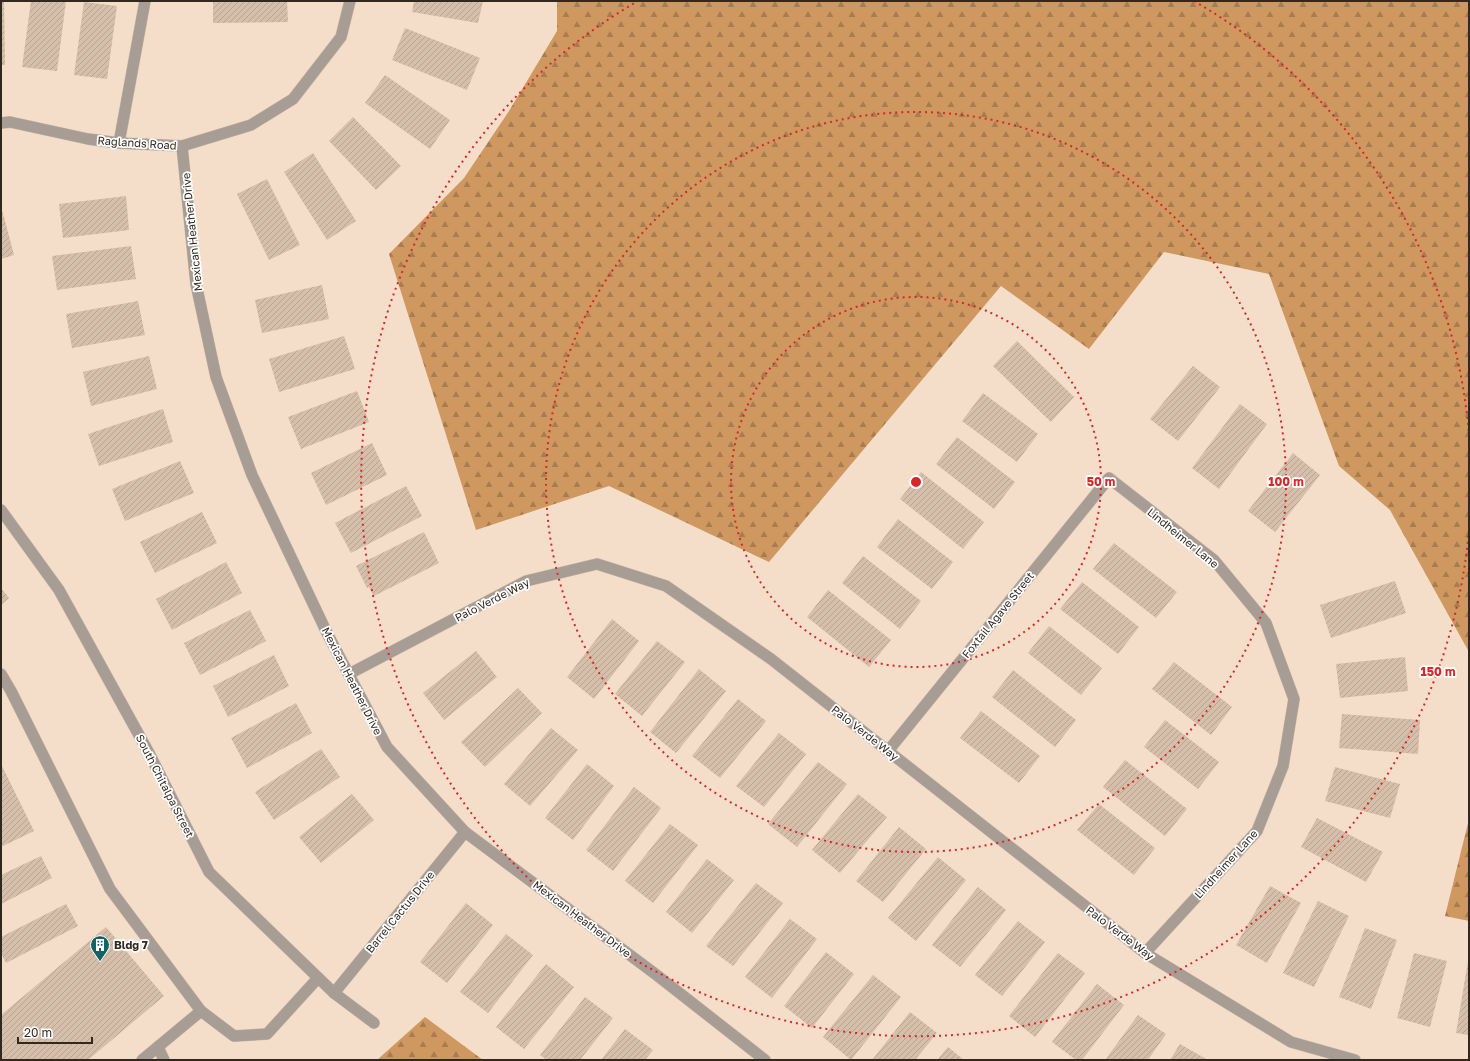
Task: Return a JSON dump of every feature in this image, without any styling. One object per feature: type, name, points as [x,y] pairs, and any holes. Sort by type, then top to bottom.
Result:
[{"type":"street","points":[[119,144],[145,1]]},
{"type":"street","name":"Raglands Road","points":[[1,123],[10,122],[88,139],[119,144],[182,146],[251,125],[293,99],[341,37],[350,1]]},
{"type":"street","name":"Mexican Heather Drive","points":[[182,146],[196,284],[216,377],[252,474],[328,633],[387,747],[465,832],[654,973],[765,1060]]},
{"type":"street","name":"Foxtail Agave Street","points":[[888,751],[1108,478]]},
{"type":"street","name":"Lindheimer Lane","points":[[1108,478],[1214,560],[1266,623],[1294,699],[1283,766],[1257,831],[1146,953]]},
{"type":"street","name":"South Chitalpa Street","points":[[1,510],[59,590],[150,755],[208,872],[334,993],[374,1024]]},
{"type":"street","name":"Palo Verde Way","points":[[349,674],[526,581],[597,564],[666,586],[771,659],[1146,953],[1291,1042],[1355,1060]]},
{"type":"street","points":[[1,674],[110,889],[201,1011],[234,1036],[267,1034],[318,978]]},
{"type":"street","name":"Barrel Cactus Drive","points":[[334,993],[465,832]]},
{"type":"street","points":[[142,1060],[201,1011]]},
{"type":"street","points":[[158,1047],[164,1060]]},
{"type":"green space","points":[[557,1],[1469,1],[1469,652],[1390,510],[1339,466],[1269,274],[1164,252],[1089,349],[1001,286],[769,562],[609,486],[476,530],[389,254],[464,178],[509,111],[557,31]]},
{"type":"green space","points":[[1469,819],[1469,921],[1445,916]]},
{"type":"green space","points":[[425,1017],[483,1060],[377,1060]]},
{"type":"building","points":[[1,1],[4,1],[5,65],[1,65]]},
{"type":"building","points":[[31,1],[66,1],[57,71],[22,67]]},
{"type":"building","points":[[213,1],[287,1],[288,22],[213,23]]},
{"type":"building","points":[[414,1],[483,1],[478,23],[412,12]]},
{"type":"building","points":[[84,2],[117,6],[107,79],[74,75]]},
{"type":"building","points":[[405,28],[480,58],[467,90],[392,60]]},
{"type":"building","points":[[385,75],[450,120],[430,149],[365,103]]},
{"type":"building","points":[[353,117],[401,166],[376,190],[329,141]]},
{"type":"building","points":[[313,153],[356,221],[327,240],[284,172]]},
{"type":"building","points":[[267,179],[300,245],[269,260],[237,194]]},
{"type":"building","points":[[126,196],[129,230],[63,238],[59,204]]},
{"type":"building","points":[[1,206],[14,255],[1,259]]},
{"type":"building","points":[[131,246],[136,279],[57,290],[52,256]]},
{"type":"building","points":[[322,285],[329,319],[262,333],[255,300]]},
{"type":"building","points":[[138,301],[145,335],[72,348],[66,314]]},
{"type":"building","points":[[344,336],[355,369],[279,392],[269,359]]},
{"type":"building","points":[[1017,341],[1074,397],[1051,422],[993,366]]},
{"type":"building","points":[[149,356],[157,389],[91,406],[83,372]]},
{"type":"building","points":[[1193,366],[1220,387],[1178,441],[1150,419]]},
{"type":"building","points":[[357,391],[369,422],[301,449],[288,417]]},
{"type":"building","points":[[983,393],[1038,434],[1017,462],[962,421]]},
{"type":"building","points":[[1240,404],[1267,424],[1219,489],[1192,468]]},
{"type":"building","points":[[163,409],[173,442],[99,466],[88,434]]},
{"type":"building","points":[[957,437],[1015,482],[994,509],[936,464]]},
{"type":"building","points":[[372,443],[387,475],[326,505],[311,473]]},
{"type":"building","points":[[1293,453],[1320,475],[1275,532],[1248,511]]},
{"type":"building","points":[[180,461],[194,493],[125,521],[112,489]]},
{"type":"building","points":[[921,472],[984,522],[963,549],[900,499]]},
{"type":"building","points":[[406,486],[422,516],[351,553],[335,523]]},
{"type":"building","points":[[202,512],[217,543],[155,573],[140,542]]},
{"type":"building","points":[[898,519],[953,562],[932,589],[877,547]]},
{"type":"building","points":[[424,532],[439,563],[374,596],[369,587],[367,588],[356,566]]},
{"type":"building","points":[[1114,543],[1177,592],[1156,618],[1093,569]]},
{"type":"building","points":[[863,556],[921,601],[900,629],[842,583]]},
{"type":"building","points":[[226,562],[242,593],[172,630],[156,599]]},
{"type":"building","points":[[1395,581],[1406,613],[1331,638],[1320,605]]},
{"type":"building","points":[[1082,582],[1139,627],[1118,654],[1060,609]]},
{"type":"building","points":[[1,588],[9,598],[1,605]]},
{"type":"building","points":[[828,590],[891,640],[869,667],[807,617]]},
{"type":"building","points":[[250,610],[266,641],[200,675],[184,643]]},
{"type":"building","points":[[612,619],[639,641],[594,699],[567,677]]},
{"type":"building","points":[[1049,626],[1102,668],[1081,695],[1028,653]]},
{"type":"building","points":[[657,641],[685,662],[642,716],[615,694]]},
{"type":"building","points":[[476,651],[497,677],[444,720],[423,693]]},
{"type":"building","points":[[274,655],[289,686],[228,717],[213,686]]},
{"type":"building","points":[[1405,657],[1408,691],[1340,698],[1336,664]]},
{"type":"building","points":[[1174,662],[1232,707],[1211,735],[1152,689]]},
{"type":"building","points":[[699,669],[726,691],[676,753],[650,732]]},
{"type":"building","points":[[1013,670],[1076,720],[1055,747],[992,697]]},
{"type":"building","points":[[518,688],[542,713],[485,767],[461,742]]},
{"type":"building","points":[[738,699],[766,721],[720,778],[692,756]]},
{"type":"building","points":[[296,703],[312,733],[247,768],[231,738]]},
{"type":"building","points":[[981,711],[1040,756],[1019,783],[960,738]]},
{"type":"building","points":[[1342,714],[1420,720],[1418,754],[1339,748]]},
{"type":"building","points":[[1165,720],[1219,762],[1198,789],[1144,747]]},
{"type":"building","points":[[551,728],[578,750],[530,806],[504,784]]},
{"type":"building","points":[[779,733],[806,754],[764,807],[736,786]]},
{"type":"building","points":[[321,749],[340,777],[274,820],[255,792]]},
{"type":"building","points":[[1125,760],[1187,809],[1165,836],[1103,787]]},
{"type":"building","points":[[818,762],[847,784],[797,847],[768,824]]},
{"type":"building","points":[[1,764],[34,831],[1,847]]},
{"type":"building","points":[[587,764],[614,786],[573,840],[545,818]]},
{"type":"building","points":[[1335,767],[1400,784],[1390,818],[1325,801]]},
{"type":"building","points":[[634,787],[661,808],[613,871],[586,850]]},
{"type":"building","points":[[352,794],[374,820],[321,863],[299,837]]},
{"type":"building","points":[[858,794],[887,817],[840,873],[812,850]]},
{"type":"building","points":[[1099,804],[1155,848],[1134,875],[1077,830]]},
{"type":"building","points":[[1317,818],[1383,852],[1366,882],[1301,847]]},
{"type":"building","points":[[670,824],[698,845],[653,903],[625,881]]},
{"type":"building","points":[[899,827],[926,849],[883,902],[856,881]]},
{"type":"building","points":[[41,856],[52,878],[1,904],[1,875]]},
{"type":"building","points":[[938,857],[966,880],[916,941],[888,918]]},
{"type":"building","points":[[707,859],[734,880],[692,933],[666,912]]},
{"type":"building","points":[[756,883],[783,903],[733,966],[706,946]]},
{"type":"building","points":[[1270,886],[1301,903],[1267,963],[1236,945]]},
{"type":"building","points":[[978,887],[1006,910],[960,967],[932,945]]},
{"type":"building","points":[[1318,901],[1349,916],[1314,987],[1283,973]]},
{"type":"building","points":[[466,903],[493,925],[447,983],[420,962]]},
{"type":"building","points":[[66,904],[78,926],[6,963],[1,953],[1,937]]},
{"type":"building","points":[[790,919],[817,939],[772,998],[745,977]]},
{"type":"building","points":[[1018,921],[1045,942],[1002,996],[975,975]]},
{"type":"building","name":"Bldg 7","points":[[106,927],[164,996],[88,1060],[1,1060],[1,1015]]},
{"type":"building","points":[[1365,928],[1397,940],[1371,1009],[1339,997]]},
{"type":"building","points":[[506,934],[533,955],[488,1013],[460,992]]},
{"type":"building","points":[[826,952],[854,974],[812,1028],[784,1006]]},
{"type":"building","points":[[1058,953],[1085,973],[1035,1037],[1009,1016]]},
{"type":"building","points":[[1414,953],[1447,961],[1430,1027],[1397,1018]]},
{"type":"building","points":[[1469,961],[1469,1035],[1456,1033]]},
{"type":"building","points":[[546,964],[574,987],[524,1049],[496,1027]]},
{"type":"building","points":[[873,975],[901,997],[851,1060],[823,1037]]},
{"type":"building","points":[[1097,984],[1124,1005],[1082,1060],[1076,1060],[1052,1042]]},
{"type":"building","points":[[585,997],[613,1018],[580,1060],[547,1060],[540,1055]]},
{"type":"building","points":[[910,1012],[937,1033],[915,1060],[872,1060]]},
{"type":"building","points":[[1138,1015],[1166,1034],[1148,1060],[1105,1060]]},
{"type":"building","points":[[625,1029],[653,1050],[645,1060],[601,1060]]},
{"type":"building","points":[[1180,1044],[1208,1060],[1170,1060]]},
{"type":"building","points":[[948,1047],[964,1060],[937,1060]]},
{"type":"place","name":"Bldg 7","points":[[100,962]]}]
